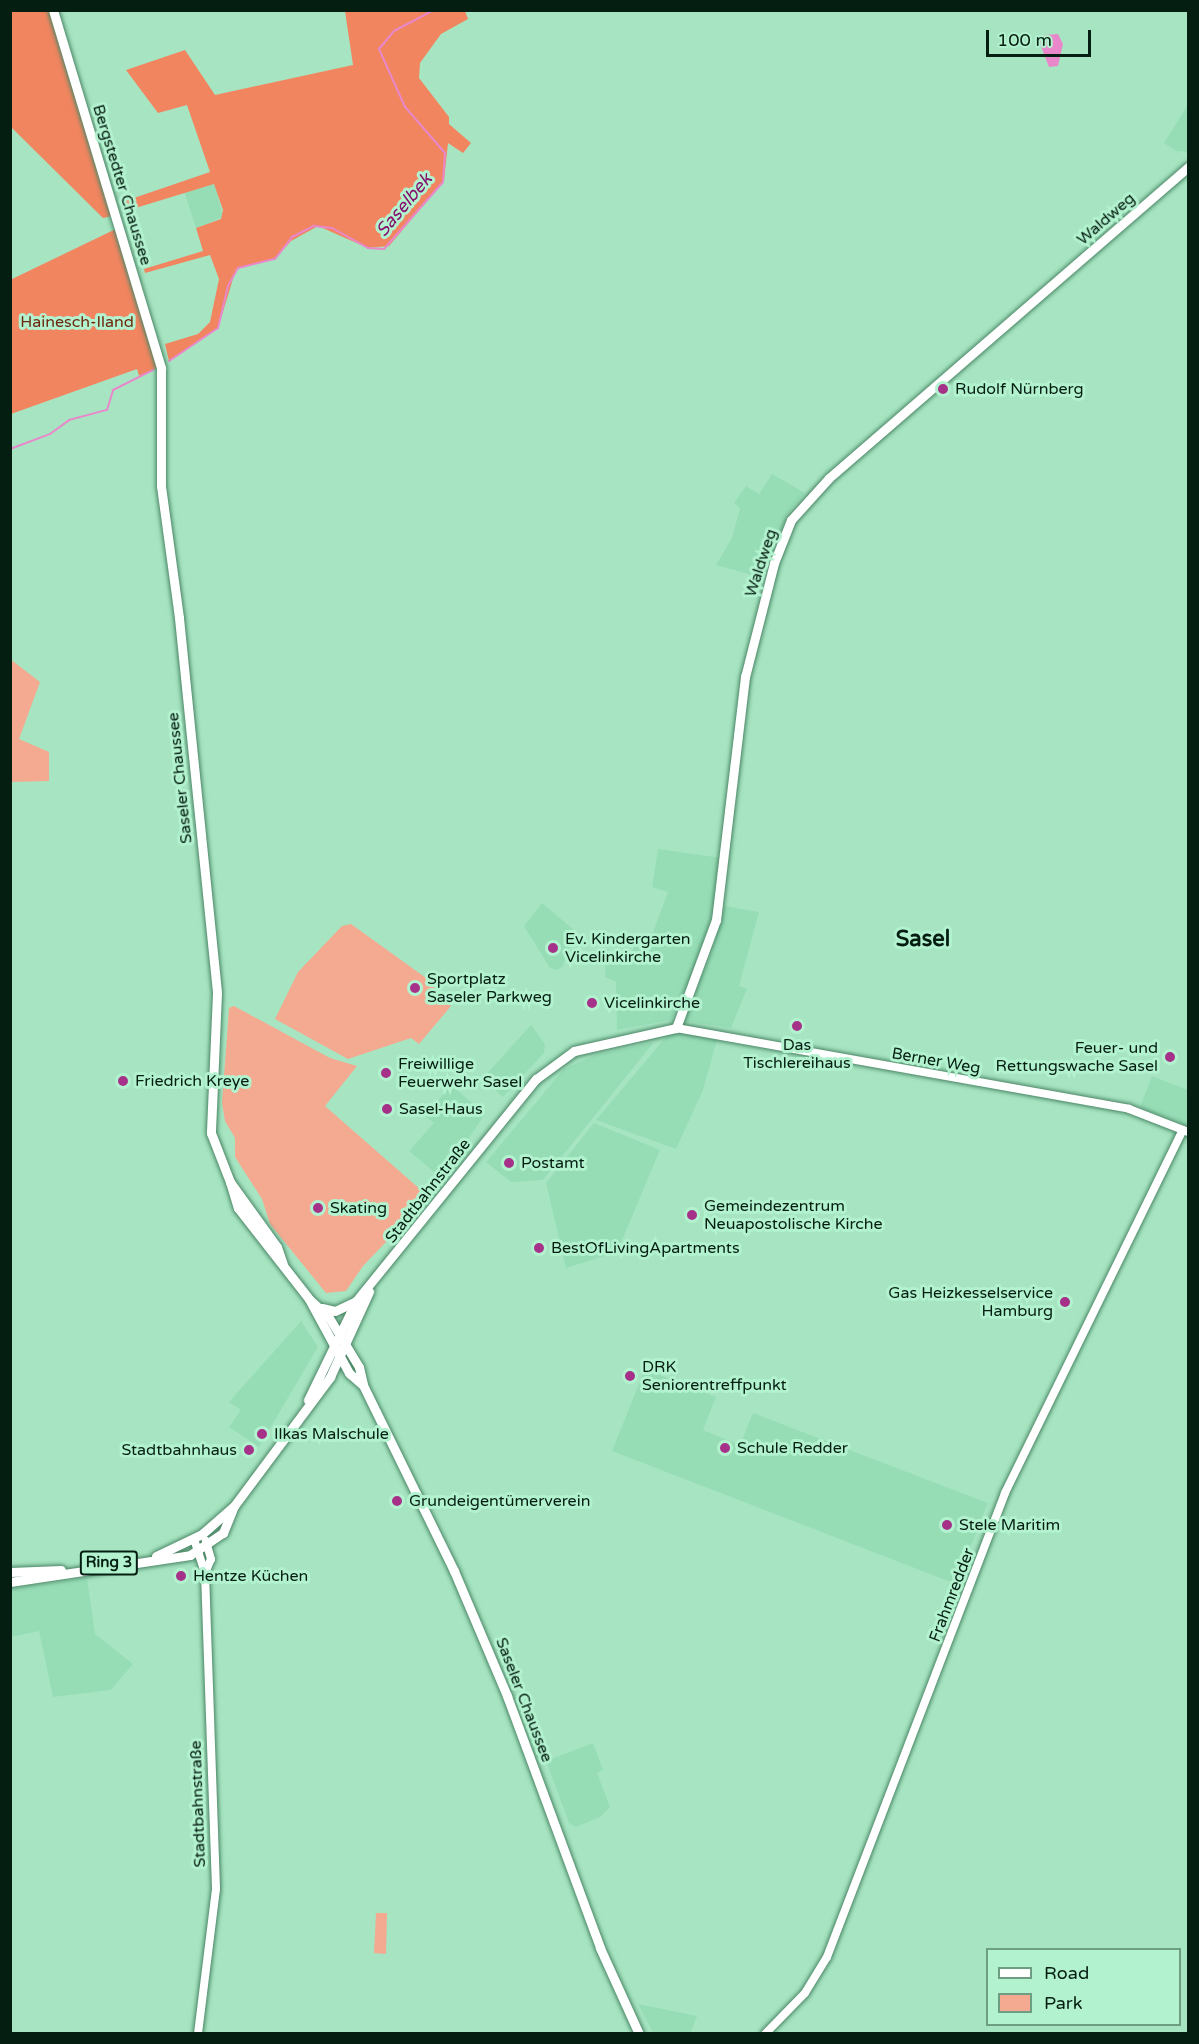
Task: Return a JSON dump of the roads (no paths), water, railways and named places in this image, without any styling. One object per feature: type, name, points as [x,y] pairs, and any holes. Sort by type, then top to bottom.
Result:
[{"type":"main road","name":"Bergstedter Chaussee","points":[[53,10],[161,368]]},
{"type":"main road","name":"Waldweg","points":[[676,1028],[716,920],[745,677],[774,563],[791,520],[829,478],[1188,167]]},
{"type":"main road","name":"Saseler Chaussee","points":[[161,368],[160,486],[179,618],[217,993],[210,1126],[230,1182],[241,1192],[283,1264],[309,1299],[340,1357],[363,1385]]},
{"type":"main road","name":"Stadtbahnstraße","points":[[308,1400],[338,1331],[356,1301],[536,1079],[567,1055],[676,1028]]},
{"type":"main road","name":"Stadtbahnstraße","points":[[198,1537],[234,1506],[340,1357],[376,1279]]},
{"type":"main road","name":"Saseler Chaussee","points":[[309,1299],[322,1308],[346,1344],[363,1385],[479,1626],[600,1948],[639,2034]]},
{"type":"main road","points":[[322,1308],[338,1310],[356,1301]]},
{"type":"main road","name":"Stadtbahnstraße","points":[[208,1546],[226,1529],[234,1506]]},
{"type":"main road","name":"Ring 3","points":[[156,1556],[198,1537]]},
{"type":"main road","name":"Ring 3","points":[[10,1582],[61,1570],[198,1552],[208,1546]]},
{"type":"main road","name":"Ring 3","points":[[10,1572],[61,1570]]},
{"type":"street","name":"Berner Weg","points":[[676,1028],[1130,1109],[1186,1131]]},
{"type":"street","name":"Frahmredder","points":[[765,2034],[805,1993],[827,1957],[1005,1493],[1186,1131]]},
{"type":"street","points":[[198,1537],[208,1546]]},
{"type":"street","name":"Stadtbahnstraße","points":[[198,1537],[198,1552],[205,1573],[216,1889],[198,2034]]},
{"type":"street","name":"Stadtbahnstraße","points":[[205,1573],[211,1559],[208,1546]]},
{"type":"waterway","name":"Saselbek","points":[[169,361],[218,328],[228,286],[238,268],[275,259],[292,237],[314,226],[332,228],[368,248],[384,249],[443,182],[445,153],[405,107],[379,49],[394,31],[434,10]]},
{"type":"waterway","name":"Saselbek","points":[[10,449],[50,434],[69,420],[107,410],[113,390],[153,370]]},
{"type":"place","name":"Rudolf Nürnberg","points":[[943,389]]},
{"type":"place","name":"Ev. Kindergarten Vicelinkirche","points":[[553,948]]},
{"type":"place","name":"Sportplatz Saseler Parkweg","points":[[415,988]]},
{"type":"place","name":"Vicelinkirche","points":[[592,1003]]},
{"type":"place","name":"Das Tischlereihaus","points":[[797,1026]]},
{"type":"place","name":"Feuer- und Rettungswache Sasel","points":[[1170,1057]]},
{"type":"place","name":"Freiwillige Feuerwehr Sasel","points":[[386,1073]]},
{"type":"place","name":"Friedrich Kreye","points":[[123,1081]]},
{"type":"place","name":"Sasel-Haus","points":[[387,1109]]},
{"type":"place","name":"Postamt","points":[[509,1163]]},
{"type":"place","name":"Skating","points":[[318,1208]]},
{"type":"place","name":"Gemeindezentrum Neuapostolische Kirche","points":[[692,1215]]},
{"type":"place","name":"BestOfLivingApartments","points":[[539,1248]]},
{"type":"place","name":"Gas Heizkesselservice Hamburg","points":[[1065,1302]]},
{"type":"place","name":"DRK Seniorentreffpunkt","points":[[630,1376]]},
{"type":"place","name":"Ilkas Malschule","points":[[262,1434]]},
{"type":"place","name":"Schule Redder","points":[[725,1448]]},
{"type":"place","name":"Stadtbahnhaus","points":[[249,1450]]},
{"type":"place","name":"Grundeigentümerverein","points":[[397,1501]]},
{"type":"place","name":"Stele Maritim","points":[[947,1525]]},
{"type":"place","name":"Hentze Küchen","points":[[181,1576]]},
{"type":"district","name":"Sasel","points":[[923,940]]},
{"type":"park label","name":"Hainesch-Iland","points":[[77,322]]}]
